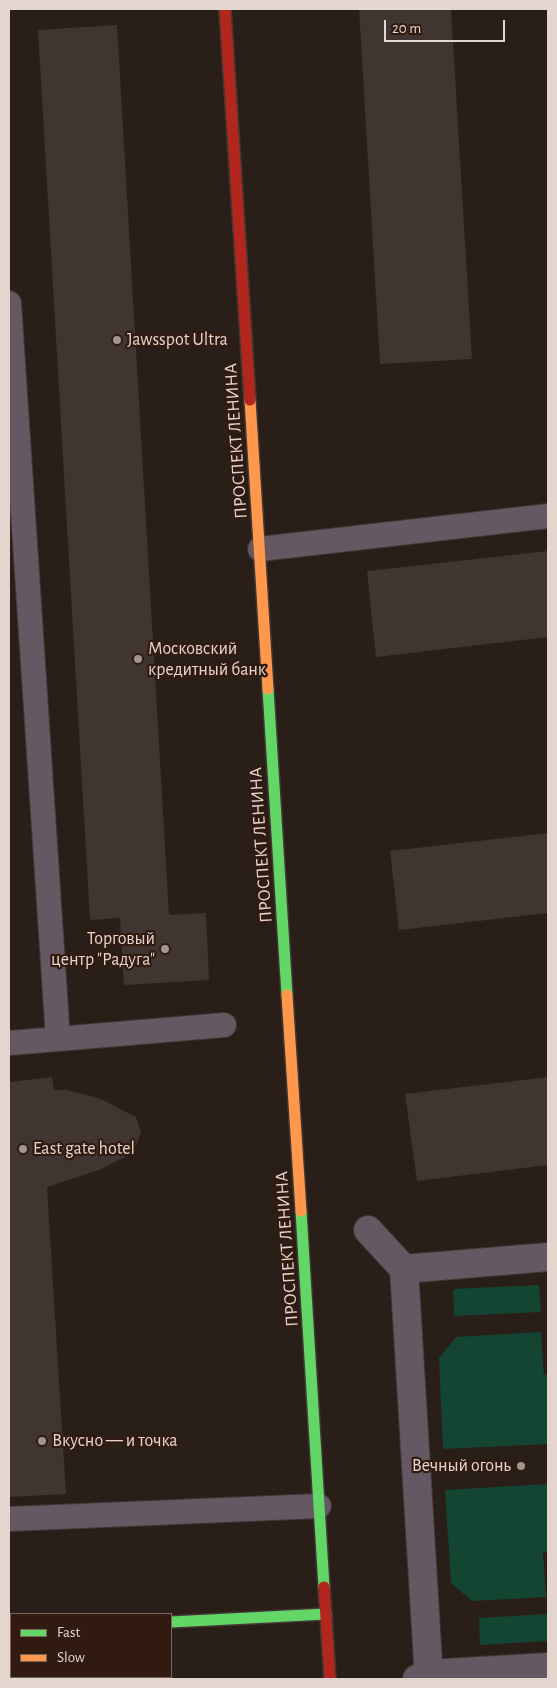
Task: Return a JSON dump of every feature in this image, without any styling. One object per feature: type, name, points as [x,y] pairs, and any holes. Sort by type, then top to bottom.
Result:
[{"type":"main road","name":"ПРОСПЕКТ ЛЕНИНА","points":[[225,9],[330,1679]]},
{"type":"main road","points":[[172,1622],[326,1614]]},
{"type":"street","points":[[368,1230],[404,1269],[425,1678],[548,1667]]},
{"type":"street","points":[[404,1269],[548,1258]]},
{"type":"lane","points":[[9,303],[58,1039]]},
{"type":"lane","points":[[260,550],[548,516]]},
{"type":"lane","points":[[9,1043],[224,1025]]},
{"type":"lane","points":[[9,1519],[319,1506]]},
{"type":"green space","points":[[539,1285],[541,1312],[454,1316],[453,1289]]},
{"type":"green space","points":[[541,1332],[544,1375],[548,1375],[548,1444],[443,1449],[439,1358],[456,1337]]},
{"type":"green space","points":[[548,1484],[548,1552],[543,1552],[546,1597],[472,1601],[451,1583],[445,1490]]},
{"type":"green space","points":[[548,1614],[548,1641],[480,1645],[479,1618]]},
{"type":"building","points":[[359,9],[451,9],[472,359],[380,364]]},
{"type":"building","points":[[117,25],[169,915],[206,913],[209,980],[124,985],[120,918],[90,920],[38,30]]},
{"type":"building","points":[[548,551],[548,637],[376,657],[367,571]]},
{"type":"building","points":[[548,833],[548,913],[399,930],[390,851]]},
{"type":"building","points":[[52,1077],[54,1090],[67,1090],[101,1099],[136,1117],[141,1133],[134,1150],[125,1157],[99,1170],[47,1187],[66,1494],[9,1497],[9,1082]]},
{"type":"building","points":[[548,1077],[548,1165],[417,1181],[405,1094]]},
{"type":"traffic: fast","points":[[268,689],[287,995]]},
{"type":"traffic: fast","points":[[301,1211],[324,1587]]},
{"type":"traffic: fast","points":[[172,1622],[326,1614]]},
{"type":"traffic: slow","points":[[250,400],[268,689]]},
{"type":"traffic: slow","points":[[287,995],[301,1211]]},
{"type":"traffic: jam","points":[[225,9],[250,400]]},
{"type":"traffic: jam","points":[[324,1587],[330,1679]]},
{"type":"place","name":"Jawsspot Ultra","points":[[117,340]]},
{"type":"place","name":"Московский кредитный банк","points":[[138,659]]},
{"type":"place","name":"Торговый центр \"Радуга\"","points":[[165,949]]},
{"type":"place","name":"East gate hotel","points":[[23,1149]]},
{"type":"place","name":"Вкусно — и точка","points":[[42,1441]]},
{"type":"place","name":"Вечный огонь","points":[[521,1466]]}]
